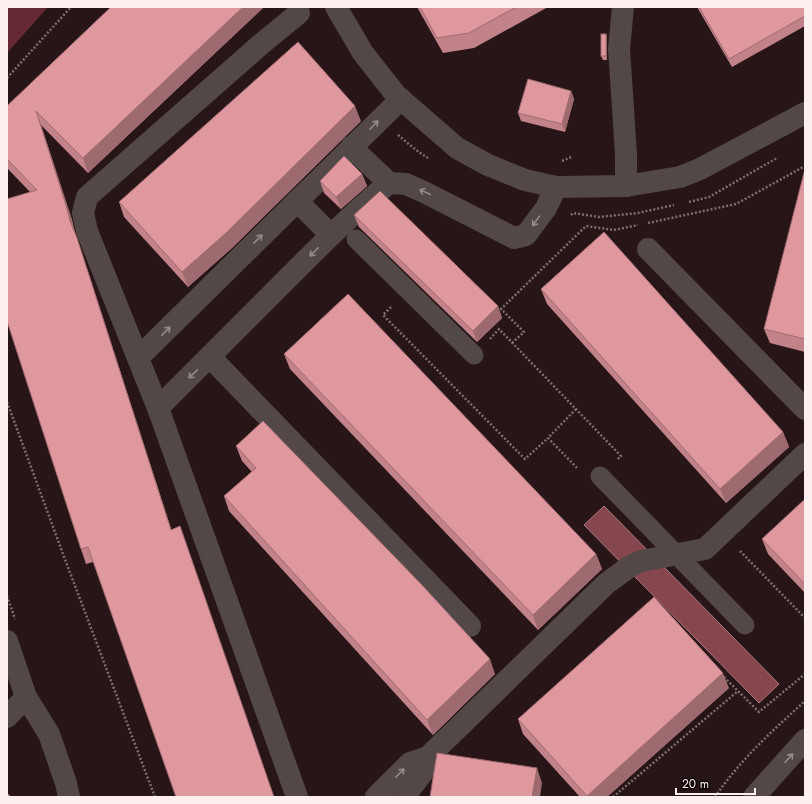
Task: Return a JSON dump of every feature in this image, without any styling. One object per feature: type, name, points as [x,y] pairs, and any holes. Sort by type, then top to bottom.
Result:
[{"type":"street","points":[[336,7],[362,53],[396,95],[457,148],[488,165],[525,180],[556,187],[626,186],[680,177],[700,169],[805,112]]},
{"type":"street","points":[[623,7],[619,49],[626,186]]},
{"type":"street","points":[[297,797],[158,408],[87,231],[83,213],[87,197],[260,45],[299,13]]},
{"type":"street","points":[[138,358],[401,99]]},
{"type":"street","points":[[351,148],[388,183],[406,184],[514,238],[526,235],[546,208],[556,187]]},
{"type":"street","points":[[158,408],[331,235],[362,205],[388,183]]},
{"type":"street","points":[[297,201],[331,235]]},
{"type":"street","points":[[356,239],[474,355]]},
{"type":"street","points":[[648,249],[805,409]]},
{"type":"street","points":[[210,357],[470,626]]},
{"type":"street","points":[[376,797],[410,763],[428,757],[607,583],[629,567],[641,561],[705,549],[805,454]]},
{"type":"street","points":[[600,476],[745,625]]},
{"type":"street","points":[[7,641],[26,697],[49,734],[66,783],[69,797]]},
{"type":"street","points":[[7,716],[26,697]]},
{"type":"street","points":[[754,797],[805,740]]},
{"type":"street","points":[[404,797],[423,772],[428,757]]},
{"type":"path","points":[[7,78],[71,7]]},
{"type":"path","points":[[556,163],[571,157]]},
{"type":"path","points":[[408,289],[383,316],[525,459],[576,409]]},
{"type":"path","points":[[474,355],[499,329],[621,456],[592,484],[548,438]]},
{"type":"path","points":[[7,402],[155,797]]},
{"type":"path","points":[[723,532],[805,618]]},
{"type":"path","points":[[722,675],[759,712],[805,674]]},
{"type":"path","points":[[613,797],[738,691]]},
{"type":"path","points":[[715,797],[760,742],[805,701]]},
{"type":"shaded area","points":[[7,7],[48,7],[7,53]]},
{"type":"shaded area","points":[[604,506],[779,684],[759,703],[584,525]]},
{"type":"building","points":[[111,7],[243,7],[83,158],[36,111],[70,221],[77,238],[171,530],[180,526],[274,797],[176,797],[88,547],[81,549],[7,321],[7,199],[37,190],[7,159],[7,106]]},
{"type":"building","points":[[420,7],[516,7],[469,33],[437,38]]},
{"type":"building","points":[[699,7],[805,7],[805,16],[729,59]]},
{"type":"building","points":[[601,34],[606,34],[606,56],[601,56]]},
{"type":"building","points":[[298,42],[355,106],[226,233],[182,272],[119,202]]},
{"type":"building","points":[[528,79],[571,91],[562,124],[518,113]]},
{"type":"building","points":[[344,156],[362,174],[336,197],[320,181]]},
{"type":"building","points":[[805,169],[805,339],[764,329]]},
{"type":"building","points":[[380,191],[498,306],[473,331],[354,215]]},
{"type":"building","points":[[604,232],[783,432],[720,489],[541,289]]},
{"type":"building","points":[[348,294],[596,554],[533,615],[284,354]]},
{"type":"building","points":[[263,421],[422,585],[490,659],[427,720],[224,496],[256,468],[236,446]]},
{"type":"building","points":[[805,499],[805,584],[762,539]]},
{"type":"building","points":[[654,597],[723,673],[587,796],[518,719]]},
{"type":"building","points":[[437,753],[537,768],[532,797],[430,797]]}]
